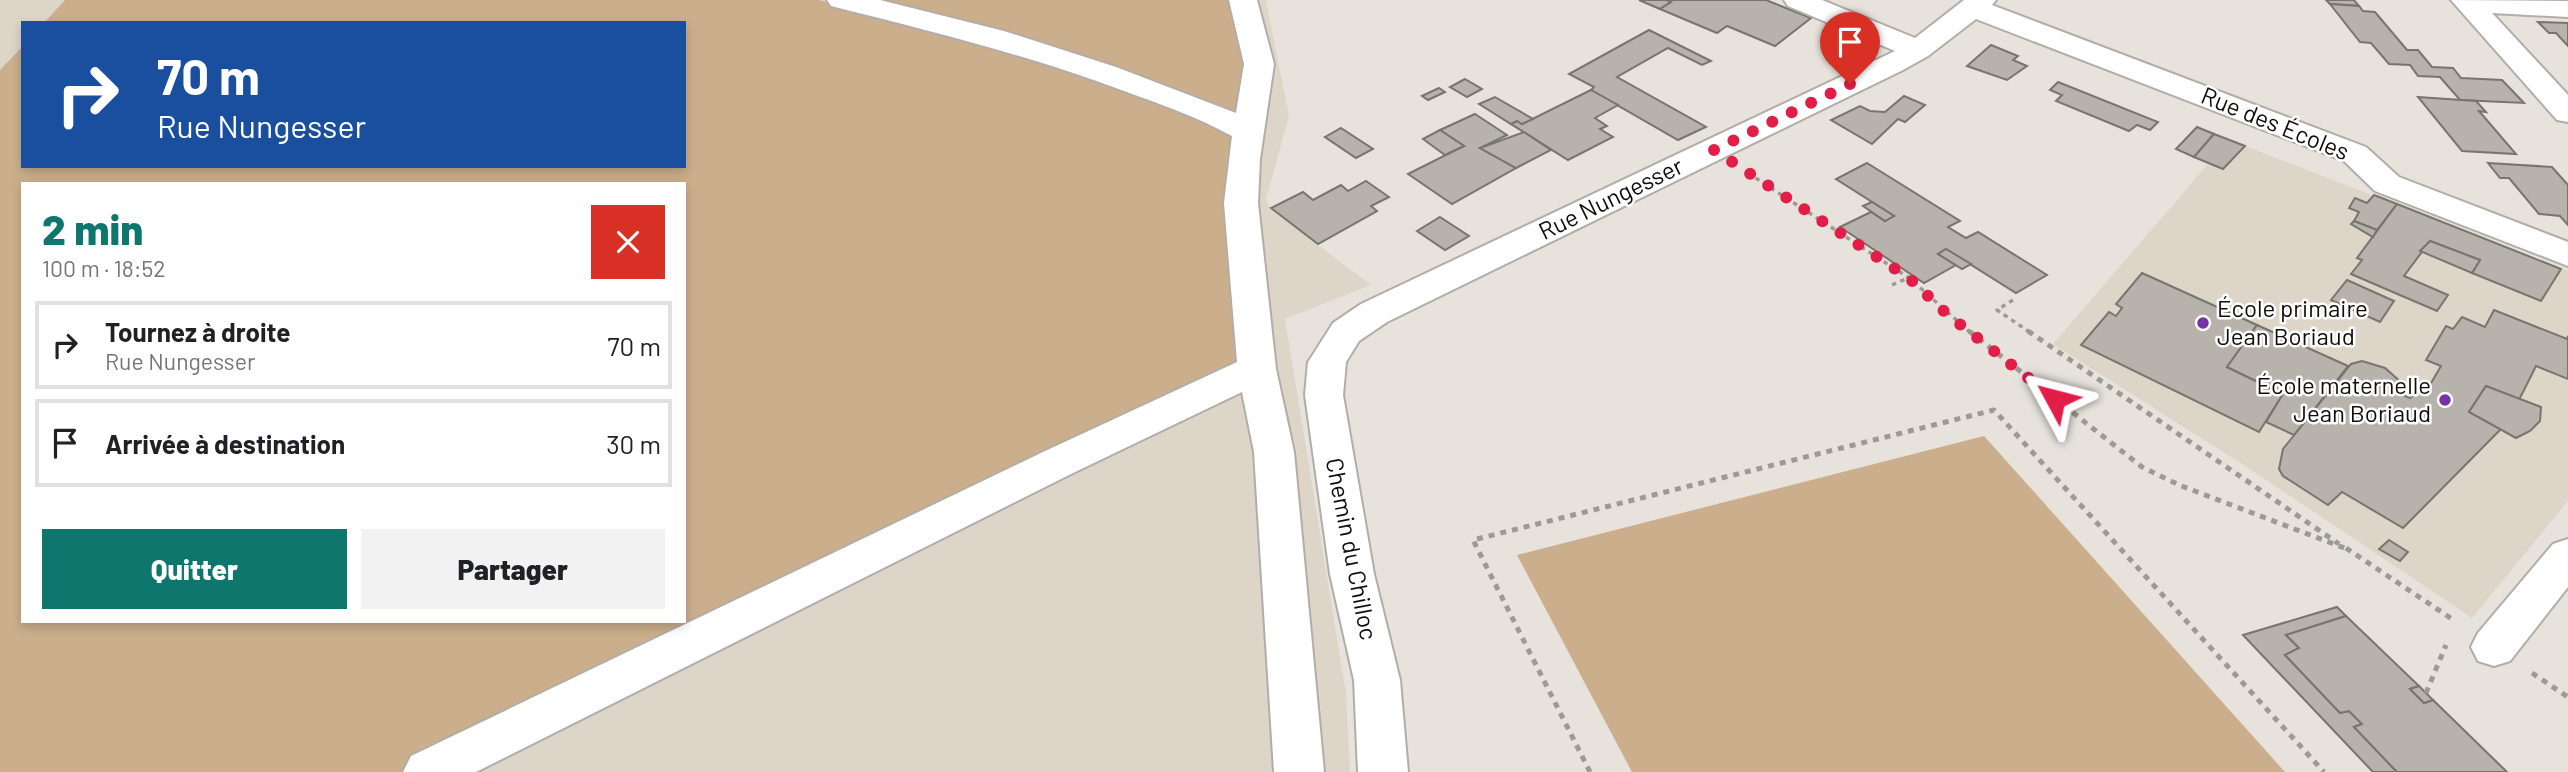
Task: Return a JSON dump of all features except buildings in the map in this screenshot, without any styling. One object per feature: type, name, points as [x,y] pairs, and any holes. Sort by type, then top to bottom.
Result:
[{"type":"street","points":[[841,0],[958,27],[1098,70],[1220,116],[1249,132]]},
{"type":"street","points":[[1243,0],[1259,64],[1241,203],[1257,369],[1274,452],[1299,772]]},
{"type":"street","points":[[1798,0],[1917,50]]},
{"type":"street","points":[[2467,2],[2568,9]]},
{"type":"street","points":[[2467,2],[2568,113]]},
{"type":"street","name":"Rue Nungesser","points":[[1346,332],[1374,313],[1917,50],[1978,4]]},
{"type":"street","name":"Rue des Écoles","points":[[1978,4],[2355,154],[2387,184],[2568,255]]},
{"type":"street","name":"Chemin du Chilloc","points":[[1346,332],[1327,362],[1324,396],[1352,574],[1377,680],[1383,772]]},
{"type":"street","points":[[428,772],[1044,469],[1257,369]]},
{"type":"street","points":[[2494,647],[2568,556]]},
{"type":"path","points":[[1714,150],[1909,278],[1947,314],[2142,467],[2179,485],[2347,549]]},
{"type":"path","points":[[1892,285],[1909,278]]},
{"type":"path","points":[[2013,300],[1997,310],[2568,697]]},
{"type":"path","points":[[1590,772],[1473,540],[1994,410],[2324,772]]},
{"type":"path","points":[[2426,693],[2433,682],[2455,621]]},
{"type":"shaded area","points":[[0,0],[1266,0],[1289,116],[1266,199],[1270,209],[1371,285],[1285,319],[1346,693],[1350,772],[0,772]]},
{"type":"shaded area","points":[[65,0],[819,0],[1077,69],[1241,136],[1246,367],[408,772],[0,772],[0,70],[21,48],[21,168],[686,168],[686,21],[46,21]]},
{"type":"shaded area","points":[[870,0],[1235,0],[1251,65],[1246,120]]},
{"type":"shaded area","points":[[2245,146],[2568,271],[2568,501],[2472,618],[2256,473],[2053,344],[2209,163],[2223,169]]},
{"type":"shaded area","points":[[1984,436],[2285,772],[1632,772],[1517,555]]},
{"type":"place","name":"École primaire Jean Boriaud","points":[[2203,323]]},
{"type":"place","name":"École maternelle Jean Boriaud","points":[[2445,400]]},
{"type":"route","points":[[1850,84],[1714,150],[1909,278],[1947,314],[2055,399]]}]
